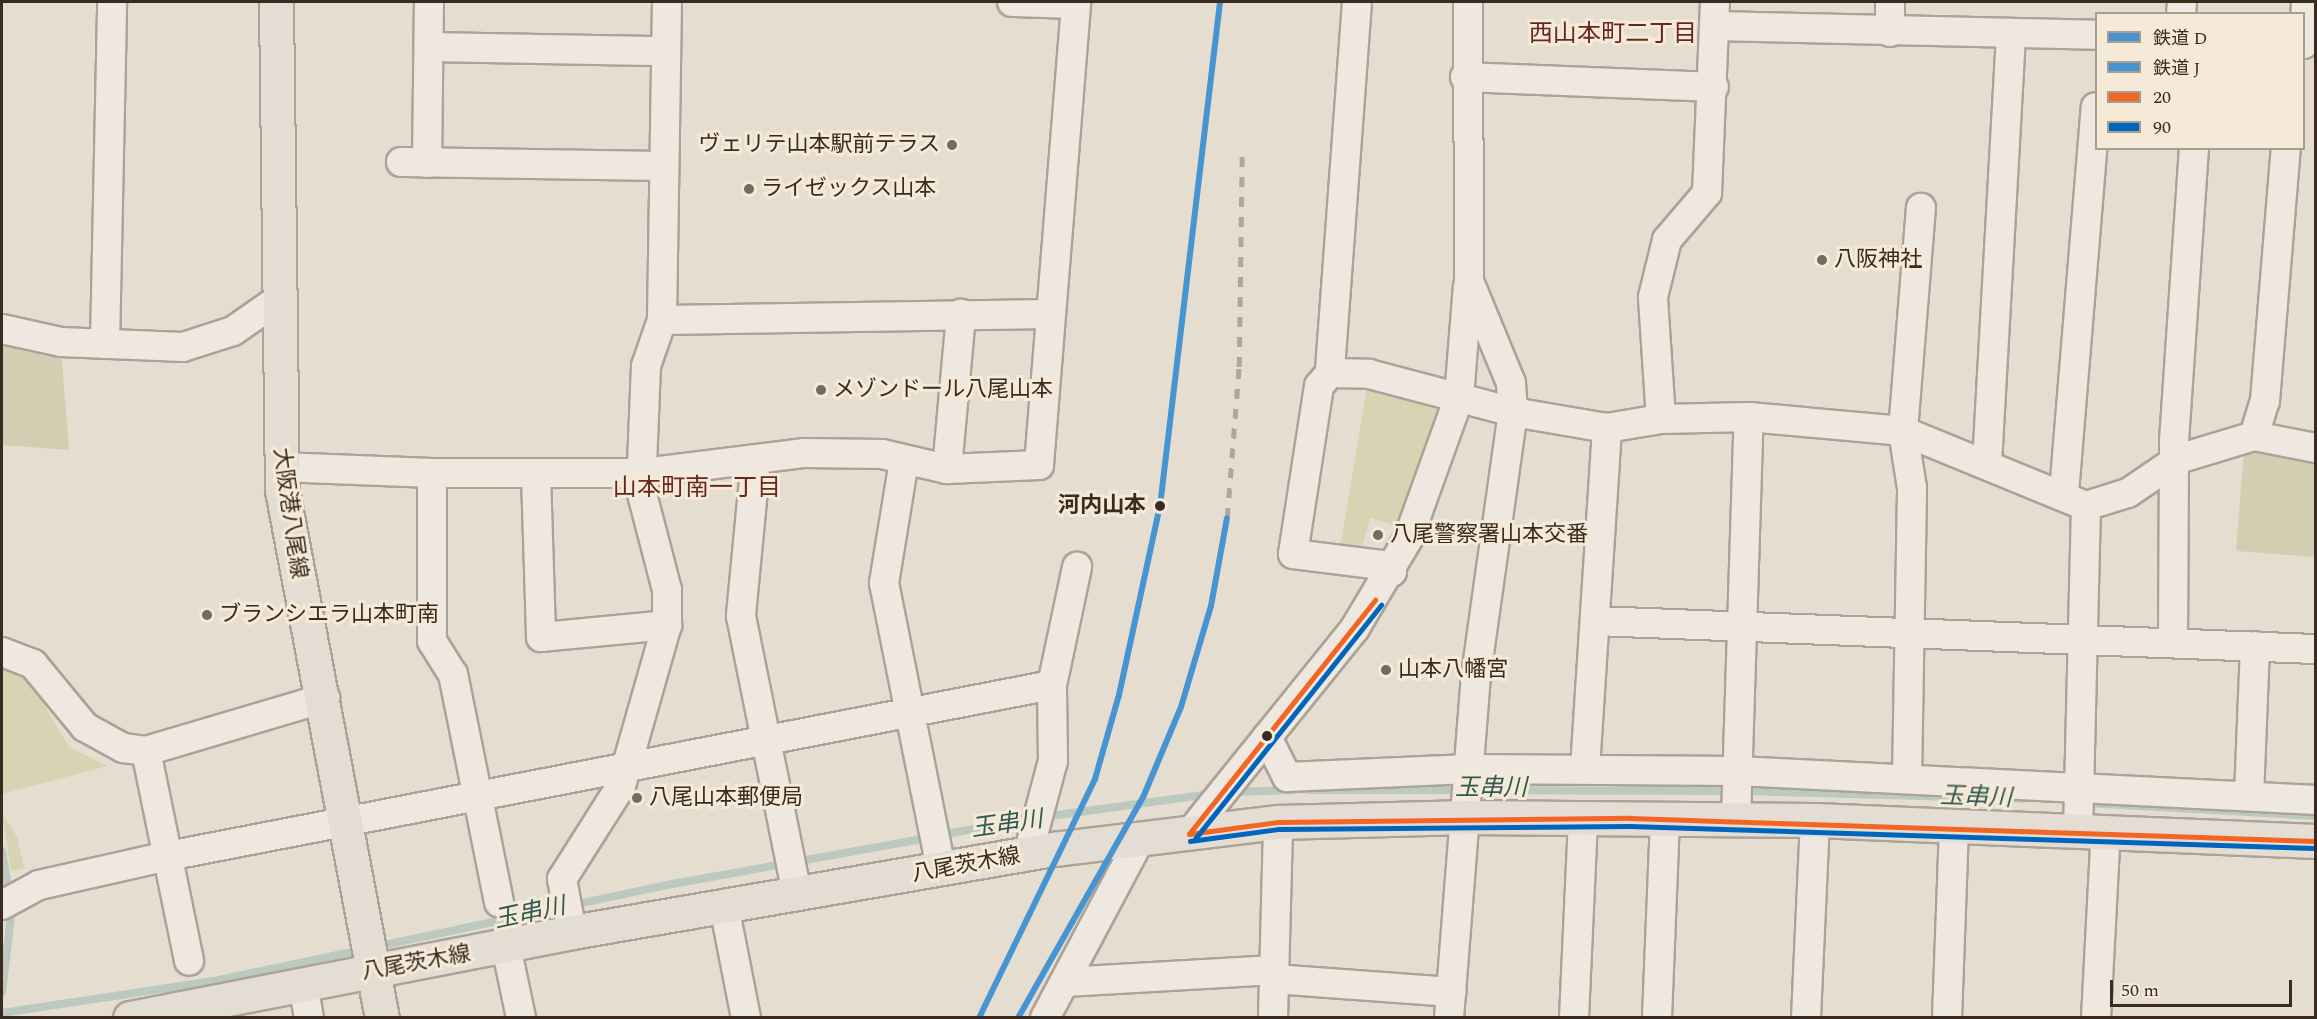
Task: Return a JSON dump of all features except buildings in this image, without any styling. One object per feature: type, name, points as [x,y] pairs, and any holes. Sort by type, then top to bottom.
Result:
[{"type":"main road","name":"大阪港八尾線","points":[[276,2],[276,301],[280,466],[382,1017]]},
{"type":"main road","name":"八尾茨木線","points":[[143,1016],[303,984],[370,954],[506,946],[571,927],[724,906],[1028,854],[1278,822],[1469,792],[1583,818],[1665,818],[1737,793],[1815,820],[1954,825],[2084,810],[2316,841]]},
{"type":"street","points":[[105,344],[112,2]]},
{"type":"street","points":[[429,2],[429,47],[414,162],[664,166]]},
{"type":"street","points":[[571,927],[562,879],[621,786],[667,625],[667,590],[641,490],[644,473],[646,366],[663,320],[667,2]]},
{"type":"street","points":[[280,466],[432,474],[644,473],[805,453],[882,454],[904,461],[947,469],[1040,465],[1076,3],[1012,2]]},
{"type":"street","points":[[1357,2],[1330,374],[1319,386],[1293,554],[1381,565],[1392,572]]},
{"type":"street","points":[[1189,834],[1355,628],[1392,572],[1423,506],[1459,397],[1469,281],[1466,77],[1468,2]]},
{"type":"street","points":[[1890,2],[1890,32]]},
{"type":"street","points":[[2305,23],[2306,2]]},
{"type":"street","points":[[1660,419],[1653,297],[1667,240],[1707,193],[1714,87],[1714,14],[1890,32],[2095,35]]},
{"type":"street","points":[[1987,464],[2011,34]]},
{"type":"street","points":[[429,47],[666,51]]},
{"type":"street","points":[[1466,77],[1714,87]]},
{"type":"street","points":[[2095,143],[2075,500],[2084,640],[2084,810],[2096,1017]]},
{"type":"street","points":[[2173,643],[2178,459],[2174,441],[2194,150]]},
{"type":"street","points":[[2254,436],[2265,401],[2286,150]]},
{"type":"street","points":[[1907,778],[1912,488],[1903,431],[1921,208]]},
{"type":"street","points":[[1065,982],[1274,975],[1450,1005],[1469,792],[1476,675],[1513,412],[1511,382],[1469,281]]},
{"type":"street","points":[[2,329],[61,342],[200,344],[233,331],[276,301]]},
{"type":"street","points":[[947,469],[961,314]]},
{"type":"street","points":[[663,320],[1051,314]]},
{"type":"street","points":[[1330,374],[1369,374],[1513,412],[1607,428],[1660,419],[1749,417],[1903,431],[2075,500],[2128,493],[2178,459],[2254,436],[2316,448]]},
{"type":"street","points":[[1737,793],[1749,417]]},
{"type":"street","points":[[1585,769],[1607,428]]},
{"type":"street","points":[[756,459],[741,616],[764,740],[797,894]]},
{"type":"street","points":[[904,461],[884,583],[941,869]]},
{"type":"street","points":[[432,474],[432,641],[453,674],[499,902]]},
{"type":"street","points":[[536,475],[541,637],[667,625]]},
{"type":"street","points":[[1028,854],[1053,761],[1052,685],[1077,567]]},
{"type":"street","points":[[1596,621],[2316,649]]},
{"type":"street","points":[[2249,796],[2255,646]]},
{"type":"street","points":[[2,652],[33,664],[85,728],[123,748],[146,751],[324,698]]},
{"type":"street","points":[[2,905],[39,885],[168,856],[479,798],[909,711],[1052,685]]},
{"type":"street","points":[[1267,737],[1287,777],[1469,792],[1585,769],[1737,793],[1907,778],[2084,810],[2249,796],[2316,800]]},
{"type":"street","points":[[146,751],[189,961]]},
{"type":"street","points":[[1574,1017],[1583,818]]},
{"type":"street","points":[[1657,1017],[1665,818]]},
{"type":"street","points":[[1806,1017],[1815,820]]},
{"type":"street","points":[[1273,1017],[1278,822]]},
{"type":"street","points":[[1947,1017],[1954,825]]},
{"type":"street","points":[[1045,1017],[1140,839]]},
{"type":"street","points":[[724,906],[746,1017]]},
{"type":"street","points":[[506,946],[521,1017]]},
{"type":"street","points":[[303,984],[309,1017]]},
{"type":"shaded area","points":[[2,338],[61,349],[69,450],[2,445]]},
{"type":"shaded area","points":[[1368,381],[1449,398],[1405,528],[1370,518],[1360,554],[1339,555]]},
{"type":"shaded area","points":[[2244,451],[2315,452],[2315,557],[2236,551]]},
{"type":"shaded area","points":[[2,662],[28,678],[69,747],[107,766],[2,794]]},
{"type":"shaded area","points":[[2,813],[17,837],[24,868],[11,871]]},
{"type":"waterway","name":"玉串川","points":[[1234,792],[1294,790]]},
{"type":"waterway","name":"玉串川","points":[[1309,790],[1462,790]]},
{"type":"waterway","name":"玉串川","points":[[1474,790],[1732,791]]},
{"type":"waterway","name":"玉串川","points":[[1744,791],[2022,799]]},
{"type":"waterway","name":"玉串川","points":[[1043,817],[1210,794]]},
{"type":"waterway","name":"玉串川","points":[[2085,803],[2316,816]]},
{"type":"waterway","name":"玉串川","points":[[940,835],[1031,819]]},
{"type":"waterway","name":"玉串川","points":[[375,947],[672,884],[928,838]]},
{"type":"waterway","points":[[2,851],[9,893]]},
{"type":"waterway","points":[[2,992],[12,908]]},
{"type":"waterway","name":"玉串川","points":[[2,1013],[219,980],[360,950]]},
{"type":"railway","points":[[1227,518],[1239,367],[1242,155]]},
{"type":"rail line","name":"D","points":[[979,1018],[1095,779],[1119,695],[1160,506],[1220,2]]},
{"type":"rail line","name":"J","points":[[1018,1018],[1144,795],[1181,707],[1211,606],[1227,518]]},
{"type":"transit line","name":"20","points":[[1189,834],[1375,600]]},
{"type":"transit line","name":"90","points":[[1195,839],[1381,605]]},
{"type":"transit line","name":"20","points":[[1189,834],[1278,822],[1630,818],[2316,841]]},
{"type":"transit line","name":"90","points":[[1190,841],[1279,829],[1630,826],[2316,848]]},
{"type":"place","name":"ヴェリテ山本駅前テラス","points":[[952,145]]},
{"type":"place","name":"ライゼックス山本","points":[[749,189]]},
{"type":"place","name":"八阪神社","points":[[1822,260]]},
{"type":"place","name":"メゾンドール八尾山本","points":[[821,390]]},
{"type":"place","name":"河内山本","points":[[1160,506]]},
{"type":"place","name":"八尾警察署山本交番","points":[[1378,535]]},
{"type":"place","name":"ブランシエラ山本町南","points":[[207,615]]},
{"type":"place","name":"山本八幡宮","points":[[1386,670]]},
{"type":"place","name":"八尾山本郵便局","points":[[637,798]]},
{"type":"district","name":"西山本町二丁目","points":[[1613,35]]},
{"type":"district","name":"山本町南一丁目","points":[[697,489]]}]
